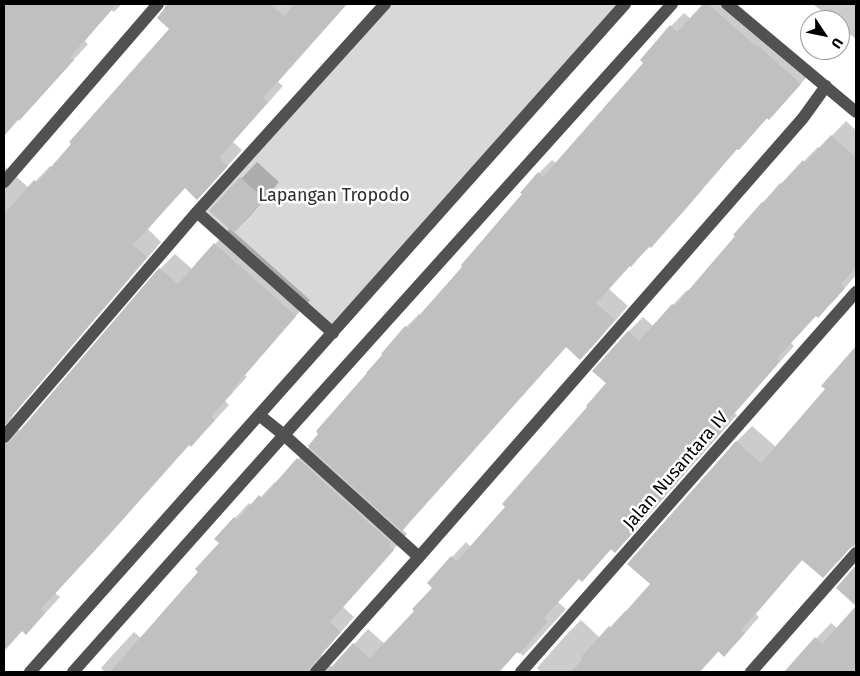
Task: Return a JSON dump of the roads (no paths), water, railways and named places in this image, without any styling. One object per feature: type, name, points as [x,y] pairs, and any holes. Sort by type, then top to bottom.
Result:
[{"type":"street","points":[[4,182],[158,4]]},
{"type":"street","points":[[4,437],[197,212],[384,4]]},
{"type":"street","points":[[30,672],[625,4]]},
{"type":"street","points":[[73,672],[672,4]]},
{"type":"street","points":[[727,4],[856,112]]},
{"type":"street","points":[[316,672],[803,118],[826,86]]},
{"type":"street","points":[[197,212],[333,333]]},
{"type":"street","name":"Jalan Nusantara IV","points":[[522,672],[856,292]]},
{"type":"street","points":[[259,415],[284,435],[419,557]]},
{"type":"street","points":[[751,672],[856,554]]},
{"type":"park label","name":"Lapangan Tropodo","points":[[334,196]]}]
